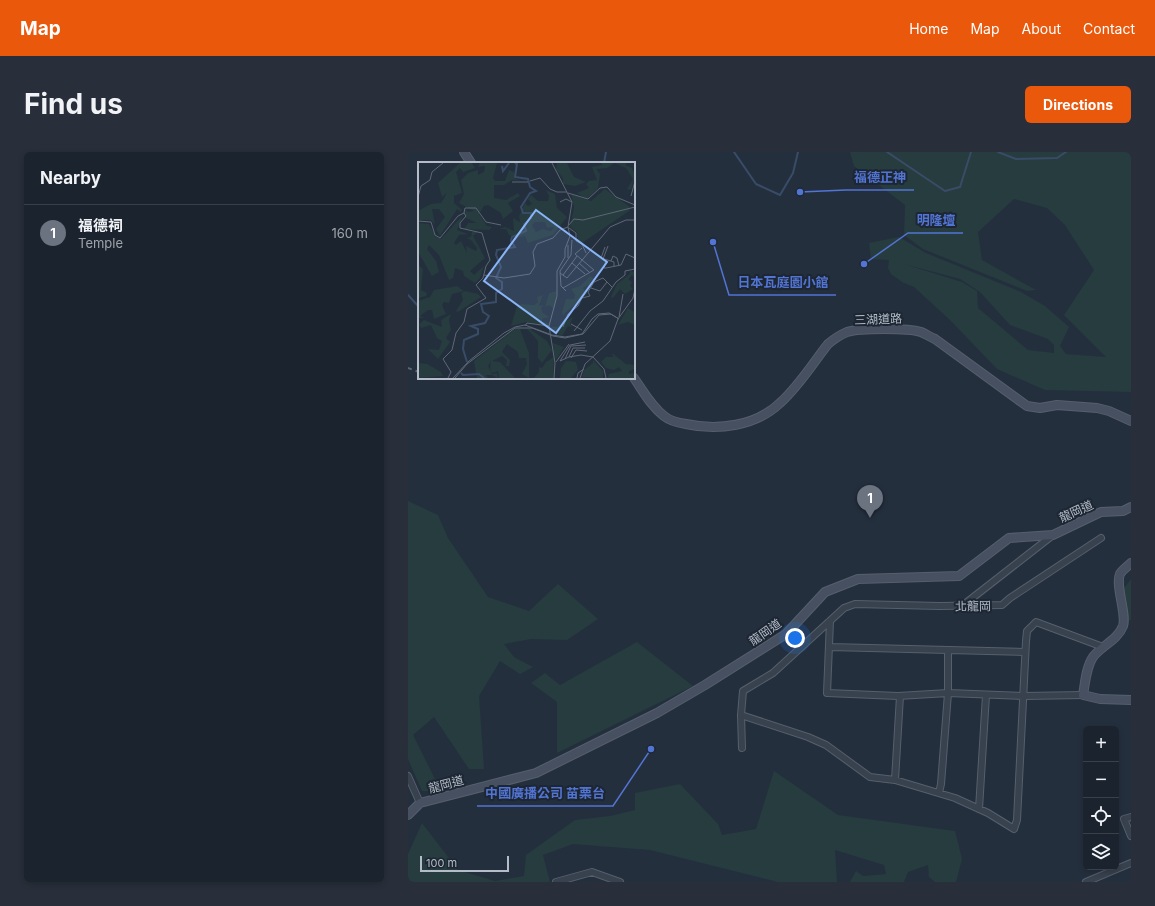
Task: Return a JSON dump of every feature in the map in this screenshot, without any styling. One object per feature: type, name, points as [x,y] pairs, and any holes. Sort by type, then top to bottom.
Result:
[{"type":"street","points":[[464,152],[470,162]]},
{"type":"street","name":"三湖道路","points":[[635,379],[653,405],[665,417],[675,422],[697,427],[719,428],[753,420],[766,414],[780,404],[828,344],[837,337],[848,332],[860,330],[907,330],[920,332],[935,339],[1027,406],[1040,408],[1057,405],[1097,408],[1109,411],[1131,422]]},
{"type":"street","name":"龍岡道","points":[[410,813],[420,803],[536,773],[657,713],[786,634],[825,592],[858,579],[959,576],[1008,538],[1053,535],[1101,512],[1123,511],[1131,507]]},
{"type":"street","points":[[962,606],[1053,535]]},
{"type":"street","name":"北龍岡","points":[[742,748],[741,715],[743,691],[773,674],[844,608],[855,604],[962,606],[1002,605],[1010,598],[1101,538]]},
{"type":"street","points":[[1083,696],[1086,678],[1092,659],[1103,647],[1114,640],[1123,625],[1119,584],[1120,574],[1131,563]]},
{"type":"street","points":[[830,621],[827,693],[900,696],[948,693],[1024,696],[1083,696],[1100,699],[1131,700]]},
{"type":"street","points":[[741,715],[808,737],[826,745],[870,777],[895,780],[956,798],[1014,829],[1017,820],[1027,631],[1036,622],[1103,647]]},
{"type":"street","points":[[830,647],[1025,652]]},
{"type":"street","points":[[939,793],[948,693],[948,650]]},
{"type":"street","points":[[979,809],[986,695]]},
{"type":"street","points":[[895,780],[900,696]]},
{"type":"street","points":[[408,776],[420,803]]},
{"type":"street","points":[[1131,817],[1124,819],[1131,836]]},
{"type":"street","points":[[1086,882],[1131,862]]},
{"type":"street","points":[[556,882],[592,872],[620,882]]},
{"type":"green space","points":[[850,152],[1131,152],[1131,392],[1045,390],[997,369],[950,320],[914,287],[902,282],[891,274],[888,268],[889,260],[871,259],[869,243],[899,237],[926,253],[1021,292],[1045,306],[1069,327],[1060,346],[1066,354],[1106,357],[1064,315],[1094,270],[1065,225],[1047,208],[1014,199],[978,232],[982,260],[1036,290],[1027,291],[923,249],[904,235],[905,205],[854,166]],"holes":[[[904,264],[960,279],[980,292],[1010,325],[1048,339],[1054,345],[1054,353],[1028,350],[978,308],[977,291],[962,282]]]},
{"type":"green space","points":[[408,501],[438,515],[448,538],[488,597],[529,611],[558,584],[598,619],[567,640],[531,639],[504,644],[514,657],[533,667],[520,674],[500,661],[479,696],[484,769],[469,769],[434,717],[413,735],[441,791],[422,791],[408,759]]},
{"type":"green space","points":[[1131,579],[1131,620],[1129,620],[1120,594]]},
{"type":"green space","points":[[637,642],[693,686],[557,753],[557,702],[531,683],[545,673],[560,685]]},
{"type":"green space","points":[[774,771],[838,815],[955,831],[962,859],[956,882],[935,882],[929,877],[928,865],[908,872],[904,882],[850,882],[856,871],[863,876],[886,874],[884,865],[835,850],[837,882],[778,882],[650,850],[573,844],[543,855],[550,882],[408,882],[408,854],[422,823],[458,870],[495,881],[524,876],[526,855],[575,820],[610,816],[635,810],[635,793],[680,784],[718,824],[722,835],[756,829]]},
{"type":"waterway","points":[[604,162],[606,152]]},
{"type":"waterway","points":[[734,152],[756,184],[780,195],[793,173],[798,152]]},
{"type":"waterway","points":[[887,152],[945,191],[960,187],[971,152]]},
{"type":"waterway","points":[[998,152],[1016,159],[1057,158],[1066,152]]},
{"type":"waterway","points":[[408,295],[418,306]]},
{"type":"railway","points":[[408,368],[418,372]]},
{"type":"place","name":"福德正神","points":[[800,192]]},
{"type":"place","name":"日本瓦庭園小館","points":[[713,242]]},
{"type":"place","name":"明隆壇","points":[[864,264]]},
{"type":"place","name":"福德祠","points":[[870,518]]},
{"type":"place","name":"中國廣播公司 苗栗台","points":[[651,749]]}]
